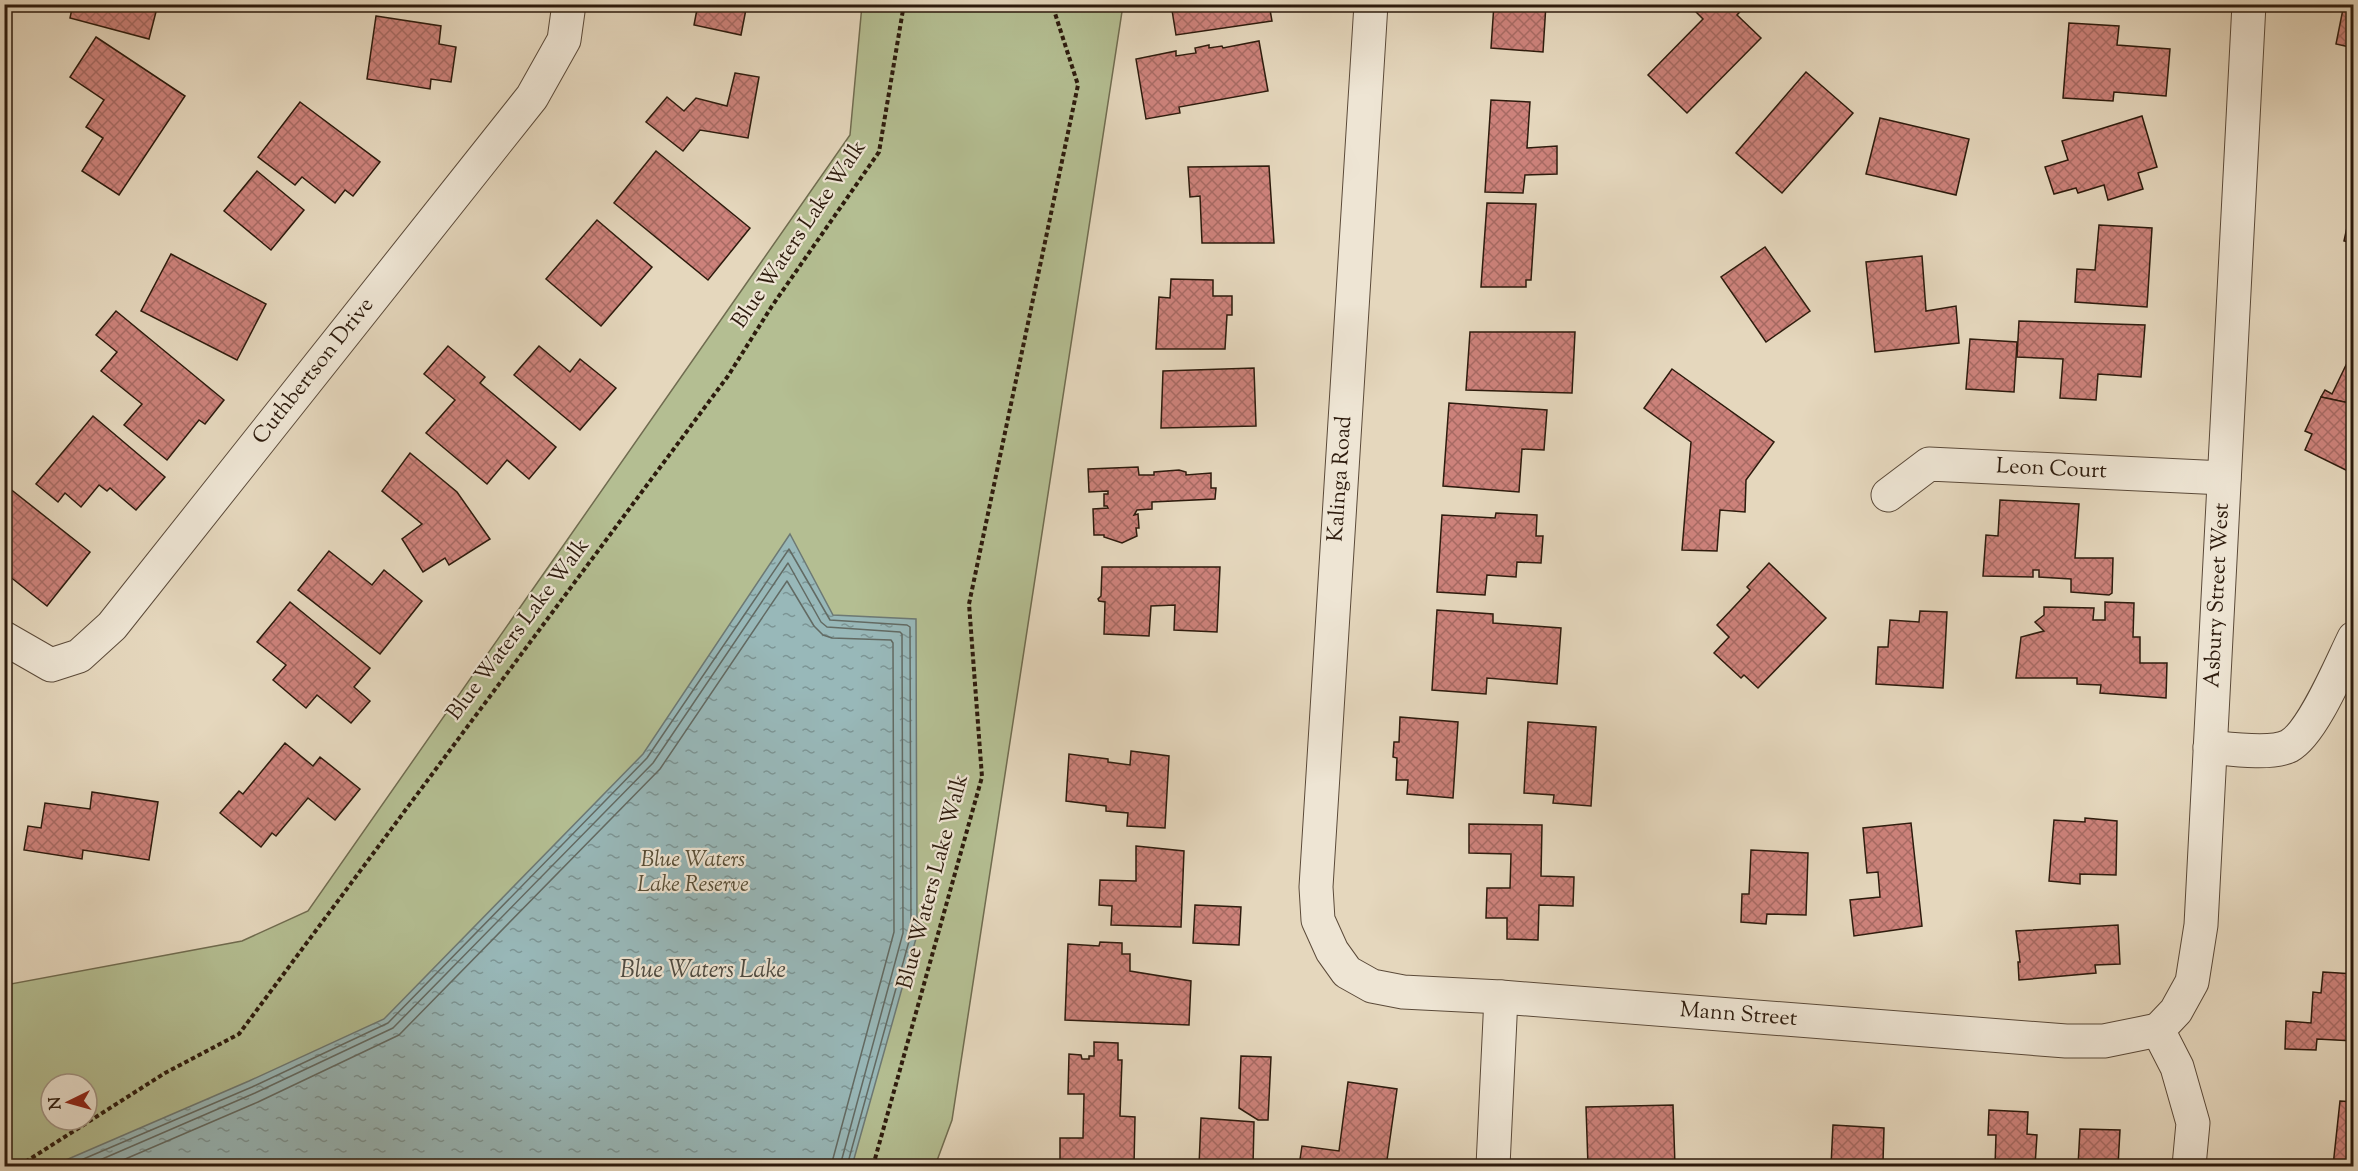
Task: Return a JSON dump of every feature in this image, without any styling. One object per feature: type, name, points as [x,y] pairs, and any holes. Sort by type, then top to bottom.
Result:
[{"type":"street","name":"Cuthbertson Drive","points":[[4,638],[51,665],[79,656],[112,626],[532,97],[564,40],[569,4]]},
{"type":"street","name":"Kalinga Road","points":[[1332,951],[1318,920],[1316,887],[1371,4]]},
{"type":"street","name":"Asbury Street West","points":[[2158,1030],[2176,1011],[2192,982],[2200,925],[2248,4]]},
{"type":"street","name":"Leon Court","points":[[1888,495],[1929,464],[2224,478]]},
{"type":"street","points":[[2210,747],[2260,751],[2289,746],[2310,725],[2354,638]]},
{"type":"street","name":"Mann Street","points":[[1332,951],[1347,972],[1372,986],[1403,992],[1501,997],[2066,1041],[2104,1041],[2158,1030]]},
{"type":"street","points":[[1493,1167],[1501,997]]},
{"type":"street","points":[[2158,1030],[2177,1067],[2193,1123],[2189,1167]]},
{"type":"path","name":"Blue Waters Lake Walk","points":[[19,1167],[165,1073],[239,1034],[728,376],[771,306],[879,152],[904,4]]},
{"type":"path","name":"Blue Waters Lake Walk","points":[[873,1167],[982,777],[969,604],[1078,85],[1052,4]]},
{"type":"green space","name":"Blue Waters Lake Reserve","points":[[862,5],[1123,5],[952,1120],[935,1166],[5,1166],[5,985],[242,941],[308,911],[850,135]]},
{"type":"water","name":"Blue Waters Lake","points":[[790,534],[833,615],[916,619],[917,935],[852,1166],[52,1166],[249,1081],[384,1019],[643,754]]},
{"type":"building","points":[[73,4],[158,4],[149,39],[70,18]]},
{"type":"building","points":[[698,4],[747,4],[741,35],[694,25]]},
{"type":"building","points":[[1171,4],[1269,4],[1272,21],[1176,35]]},
{"type":"building","points":[[1494,4],[1546,4],[1543,52],[1491,48]]},
{"type":"building","points":[[1693,4],[1747,4],[1737,15],[1761,38],[1687,113],[1648,75],[1703,19],[1691,7]]},
{"type":"building","points":[[2344,4],[2354,4],[2354,48],[2336,44]]},
{"type":"building","points":[[376,16],[441,26],[439,44],[456,47],[451,82],[431,79],[430,89],[367,79]]},
{"type":"building","points":[[2069,23],[2119,26],[2117,45],[2170,49],[2166,96],[2114,92],[2113,101],[2063,98]]},
{"type":"building","points":[[96,37],[185,96],[119,195],[82,171],[103,138],[86,127],[104,100],[70,77]]},
{"type":"building","points":[[1259,41],[1268,91],[1179,107],[1180,113],[1146,119],[1136,59],[1176,51],[1176,56],[1196,53],[1195,48],[1209,45],[1209,48],[1222,46],[1223,48]]},
{"type":"building","points":[[1806,72],[1853,113],[1782,193],[1736,153]]},
{"type":"building","points":[[735,73],[759,77],[748,138],[700,130],[683,151],[646,122],[667,97],[684,111],[696,98],[727,106]]},
{"type":"building","points":[[1491,100],[1530,102],[1527,148],[1557,146],[1557,174],[1525,175],[1523,193],[1485,192]]},
{"type":"building","points":[[300,102],[380,162],[353,196],[345,190],[335,203],[302,177],[295,185],[258,157]]},
{"type":"building","points":[[2142,116],[2157,167],[2138,173],[2143,189],[2108,200],[2104,185],[2078,193],[2076,188],[2054,194],[2045,167],[2068,160],[2062,141]]},
{"type":"building","points":[[1880,118],[1969,139],[1956,195],[1866,174]]},
{"type":"building","points":[[656,151],[750,228],[708,280],[614,203]]},
{"type":"building","points":[[1269,166],[1274,243],[1202,243],[1200,196],[1190,197],[1188,167]]},
{"type":"building","points":[[257,171],[304,210],[271,250],[224,211]]},
{"type":"building","points":[[2354,196],[2354,243],[2344,241]]},
{"type":"building","points":[[1487,203],[1536,204],[1531,280],[1526,280],[1526,287],[1481,287]]},
{"type":"building","points":[[597,220],[652,267],[601,326],[546,279]]},
{"type":"building","points":[[2099,225],[2152,228],[2147,307],[2075,302],[2077,269],[2095,270]]},
{"type":"building","points":[[1765,247],[1810,311],[1766,342],[1721,277]]},
{"type":"building","points":[[171,254],[266,304],[237,360],[141,311]]},
{"type":"building","points":[[1922,256],[1926,311],[1956,306],[1959,343],[1875,352],[1866,262]]},
{"type":"building","points":[[1171,279],[1213,280],[1213,296],[1232,296],[1232,315],[1227,315],[1225,349],[1156,349],[1159,297],[1170,298]]},
{"type":"building","points":[[116,311],[224,400],[205,424],[199,420],[167,460],[124,425],[142,404],[101,371],[117,352],[96,335]]},
{"type":"building","points":[[2019,321],[2145,325],[2141,377],[2098,374],[2096,400],[2060,398],[2063,359],[2017,357]]},
{"type":"building","points":[[1470,332],[1575,332],[1572,393],[1466,390]]},
{"type":"building","points":[[1970,339],[2017,342],[2014,392],[1966,389]]},
{"type":"building","points":[[448,346],[485,377],[480,383],[556,447],[529,479],[507,460],[487,484],[426,433],[455,400],[424,374]]},
{"type":"building","points":[[539,346],[570,372],[580,359],[616,388],[580,430],[514,375]]},
{"type":"building","points":[[2348,361],[2354,364],[2354,404],[2321,397],[2325,390],[2332,394]]},
{"type":"building","points":[[1254,368],[1256,426],[1161,428],[1163,371]]},
{"type":"building","points":[[1672,369],[1774,442],[1746,480],[1745,512],[1720,510],[1717,551],[1682,550],[1691,442],[1644,408]]},
{"type":"building","points":[[2321,397],[2354,404],[2354,474],[2305,450],[2312,434],[2305,431]]},
{"type":"building","points":[[1449,403],[1547,410],[1544,450],[1522,449],[1519,492],[1443,486]]},
{"type":"building","points":[[93,416],[165,477],[136,510],[110,488],[107,491],[99,485],[81,507],[65,493],[58,502],[36,484]]},
{"type":"building","points":[[410,453],[457,492],[490,539],[449,565],[445,558],[423,572],[402,539],[422,524],[382,491]]},
{"type":"building","points":[[1138,467],[1139,475],[1154,475],[1154,472],[1179,470],[1186,472],[1186,475],[1211,473],[1211,488],[1216,488],[1215,499],[1152,502],[1152,509],[1137,510],[1134,515],[1138,514],[1137,536],[1122,543],[1104,537],[1104,535],[1094,535],[1093,509],[1108,508],[1104,506],[1104,494],[1108,494],[1108,491],[1089,492],[1088,469]]},
{"type":"building","points":[[4,484],[90,552],[47,606],[4,572]]},
{"type":"building","points":[[2000,500],[2079,504],[2075,558],[2113,558],[2112,593],[2109,595],[2071,592],[2071,579],[2039,577],[2039,570],[2033,570],[2033,577],[1983,576],[1986,535],[1998,536]]},
{"type":"building","points":[[1496,513],[1537,515],[1536,536],[1543,536],[1541,563],[1517,562],[1516,577],[1487,575],[1485,595],[1437,592],[1442,515],[1495,518]]},
{"type":"building","points":[[329,551],[372,585],[384,570],[422,601],[380,654],[298,590]]},
{"type":"building","points":[[1769,563],[1826,618],[1758,688],[1744,675],[1741,678],[1714,653],[1729,637],[1717,625],[1750,590],[1747,587]]},
{"type":"building","points":[[1102,567],[1220,567],[1217,632],[1174,630],[1175,605],[1151,606],[1149,636],[1104,634],[1105,602],[1098,599],[1101,596]]},
{"type":"building","points":[[290,602],[370,668],[354,687],[370,701],[351,723],[317,695],[306,708],[273,680],[286,665],[257,642]]},
{"type":"building","points":[[2105,602],[2134,603],[2133,637],[2140,637],[2140,663],[2167,663],[2166,698],[2100,693],[2101,685],[2077,684],[2077,678],[2016,678],[2021,637],[2044,631],[2035,622],[2044,615],[2044,607],[2094,608],[2093,620],[2105,620]]},
{"type":"building","points":[[1437,610],[1493,614],[1493,623],[1561,628],[1557,684],[1487,678],[1486,694],[1432,690]]},
{"type":"building","points":[[1920,611],[1947,612],[1943,688],[1876,684],[1878,647],[1888,647],[1890,620],[1919,622]]},
{"type":"building","points":[[1400,717],[1458,722],[1453,798],[1407,794],[1408,780],[1396,780],[1397,758],[1393,757],[1394,742],[1399,742]]},
{"type":"building","points":[[1528,722],[1596,727],[1591,806],[1553,803],[1554,795],[1524,793]]},
{"type":"building","points":[[285,743],[313,766],[320,757],[360,789],[335,820],[308,798],[276,836],[272,833],[261,847],[220,813],[239,791],[243,794]]},
{"type":"building","points":[[1131,751],[1169,756],[1165,828],[1127,826],[1128,813],[1106,811],[1106,806],[1066,801],[1069,754],[1108,759],[1108,762],[1130,765]]},
{"type":"building","points":[[92,792],[158,802],[149,860],[83,850],[82,859],[24,850],[28,826],[41,828],[45,803],[90,809]]},
{"type":"building","points":[[2085,818],[2117,821],[2116,875],[2080,874],[2080,884],[2049,881],[2054,820],[2085,822]]},
{"type":"building","points":[[1911,823],[1922,926],[1854,936],[1850,900],[1880,897],[1878,872],[1867,873],[1863,828]]},
{"type":"building","points":[[1469,824],[1542,825],[1541,876],[1574,877],[1573,906],[1539,905],[1538,940],[1507,939],[1507,918],[1486,918],[1487,888],[1510,888],[1511,854],[1469,853]]},
{"type":"building","points":[[1136,846],[1184,851],[1181,927],[1111,925],[1112,906],[1099,905],[1100,880],[1136,881]]},
{"type":"building","points":[[1751,850],[1808,853],[1806,915],[1767,914],[1766,924],[1741,922],[1742,894],[1749,894]]},
{"type":"building","points":[[1195,905],[1241,907],[1239,945],[1193,943]]},
{"type":"building","points":[[2118,925],[2120,964],[2095,965],[2096,973],[2019,980],[2018,962],[2020,962],[2016,931]]},
{"type":"building","points":[[1100,942],[1122,943],[1122,954],[1130,954],[1130,971],[1191,981],[1189,1025],[1065,1020],[1068,944],[1099,946]]},
{"type":"building","points":[[2323,972],[2354,974],[2354,1041],[2317,1039],[2316,1050],[2285,1049],[2286,1021],[2311,1023],[2313,992],[2321,993]]},
{"type":"building","points":[[1094,1042],[1118,1043],[1118,1060],[1122,1060],[1120,1116],[1135,1117],[1134,1166],[1060,1166],[1060,1138],[1083,1138],[1084,1094],[1068,1094],[1069,1054],[1081,1055],[1082,1059],[1089,1059],[1089,1056],[1094,1056]]},
{"type":"building","points":[[1241,1056],[1271,1057],[1268,1120],[1258,1120],[1239,1108]]},
{"type":"building","points":[[1348,1082],[1397,1089],[1387,1160],[1426,1166],[1299,1166],[1302,1146],[1339,1151]]},
{"type":"building","points":[[2340,1101],[2354,1102],[2354,1166],[2333,1166]]},
{"type":"building","points":[[1673,1105],[1675,1166],[1588,1166],[1586,1107]]},
{"type":"building","points":[[1989,1110],[2028,1112],[2027,1134],[2037,1135],[2035,1166],[1995,1166],[1996,1135],[1988,1135]]},
{"type":"building","points":[[1201,1118],[1254,1122],[1253,1166],[1199,1166]]},
{"type":"building","points":[[1833,1125],[1884,1128],[1883,1162],[1896,1163],[1896,1166],[1831,1166]]},
{"type":"building","points":[[2080,1129],[2120,1130],[2118,1166],[2078,1166]]}]
